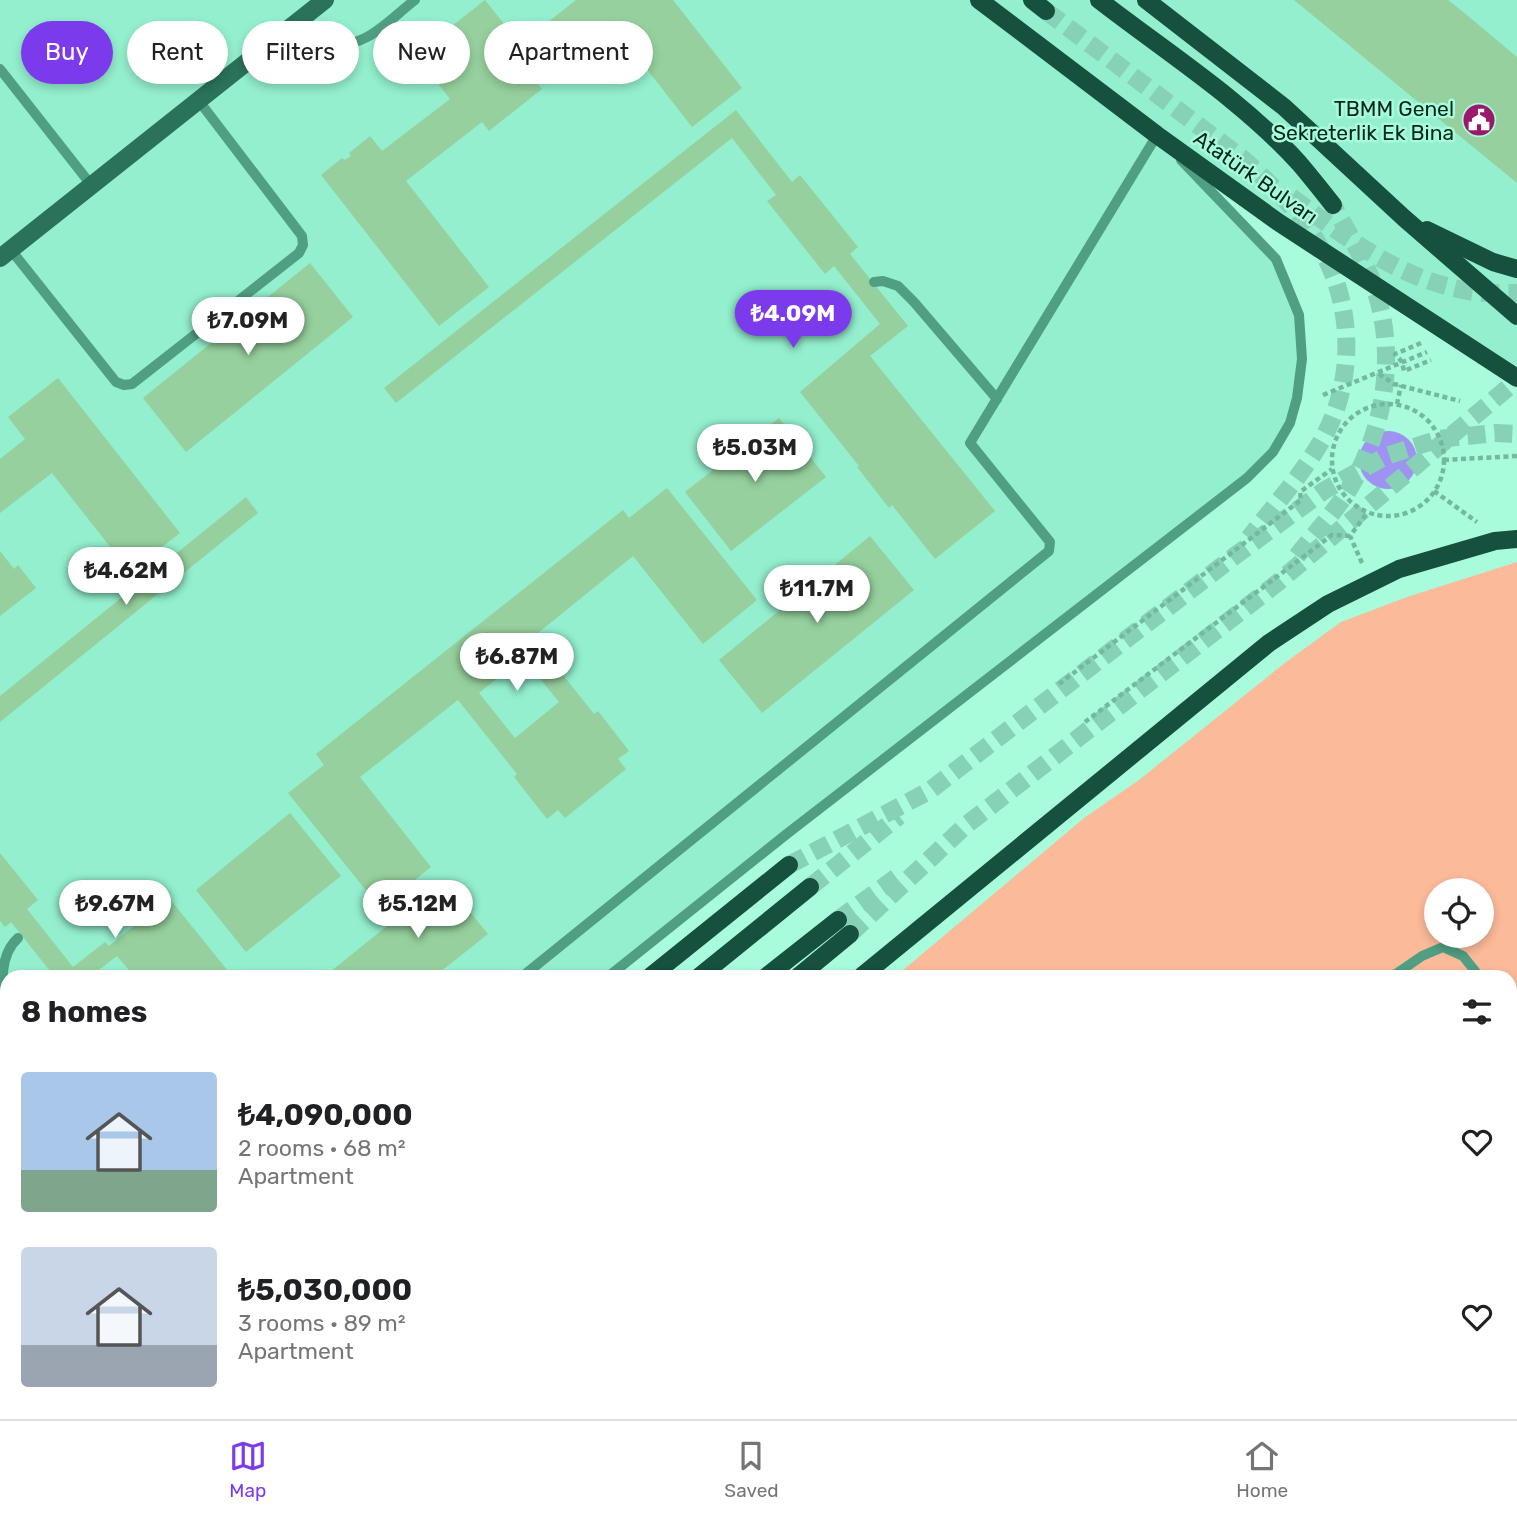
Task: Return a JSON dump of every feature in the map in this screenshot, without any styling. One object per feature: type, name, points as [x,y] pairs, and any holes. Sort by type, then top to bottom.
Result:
[{"type":"main road","name":"Atatürk Bulvarı","points":[[979,0],[1157,135],[1278,222],[1517,378]]},
{"type":"main road","points":[[1099,0],[1261,127],[1300,164],[1333,205]]},
{"type":"main road","points":[[1146,0],[1284,107],[1404,218],[1517,316]]},
{"type":"main road","points":[[1404,218],[1493,262],[1517,270]]},
{"type":"main road","points":[[869,970],[1269,643],[1328,604],[1399,569],[1495,541],[1517,539]]},
{"type":"main road","points":[[658,970],[789,865]]},
{"type":"main road","points":[[707,970],[810,887]]},
{"type":"main road","points":[[776,970],[844,927],[805,970]]},
{"type":"street","points":[[299,21],[325,0]]},
{"type":"street","points":[[6,254],[242,67]]},
{"type":"lane","points":[[359,41],[415,0]]},
{"type":"lane","points":[[0,69],[92,186]]},
{"type":"lane","points":[[6,254],[116,382],[124,385],[132,384],[299,253],[303,245],[302,236],[199,101]]},
{"type":"lane","points":[[530,970],[1049,551],[1050,542],[970,443],[1157,135],[1276,260],[1299,315],[1302,359],[1297,398],[1290,423],[1273,452],[1247,478],[788,833],[617,970]]},
{"type":"lane","points":[[874,282],[883,281],[898,286],[997,399]]},
{"type":"lane","points":[[2,970],[12,943],[18,938]]},
{"type":"lane","points":[[1402,970],[1422,956],[1443,947],[1463,956],[1474,970]]},
{"type":"path","points":[[1422,343],[1395,354],[1402,362],[1404,371],[1431,360]]},
{"type":"path","points":[[1322,395],[1427,352]]},
{"type":"path","points":[[1378,373],[1394,384],[1460,401]]},
{"type":"path","points":[[1397,404],[1401,386]]},
{"type":"path","points":[[1378,404],[1397,404],[1416,411],[1430,423],[1441,440],[1444,460],[1441,478],[1434,491],[1419,507],[1403,515],[1385,517],[1367,513],[1352,504],[1340,491],[1332,469],[1331,456],[1335,439],[1344,424],[1359,411],[1378,404]]},
{"type":"path","points":[[1444,460],[1517,456]]},
{"type":"path","points":[[1059,684],[1301,500],[1300,492],[1332,469]]},
{"type":"path","points":[[1434,491],[1478,522]]},
{"type":"path","points":[[1350,537],[1367,513]]},
{"type":"path","points":[[1085,722],[1332,535],[1350,537]]},
{"type":"path","points":[[1350,537],[1362,564]]},
{"type":"shaded area","points":[[0,0],[1517,0],[1517,378],[1161,138],[1276,259],[1299,315],[1297,398],[1273,452],[617,970],[0,970]]},
{"type":"shaded area","points":[[1388,431],[1404,436],[1412,444],[1417,460],[1412,476],[1404,484],[1388,489],[1372,484],[1364,476],[1359,460],[1364,444],[1372,436]]},
{"type":"shaded area","points":[[1517,562],[1517,970],[903,970],[1084,818],[1139,780],[1286,662],[1341,622],[1407,597]]},
{"type":"building","points":[[485,0],[502,21],[484,21],[484,84],[538,84],[542,89],[489,131],[482,122],[406,181],[489,287],[439,326],[321,175],[342,158],[345,160],[351,156],[349,153],[370,136],[382,151],[450,99],[438,84],[470,84],[470,21],[458,21]]},
{"type":"building","points":[[576,0],[673,0],[742,88],[692,127],[653,77],[653,21],[549,21]]},
{"type":"building","name":"TBMM Genel Sekreterlik Ek Bina","points":[[1294,0],[1448,0],[1462,11],[1517,57],[1517,183]]},
{"type":"building","points":[[736,110],[792,182],[800,175],[858,247],[850,254],[908,326],[870,356],[995,511],[935,559],[892,505],[889,508],[800,392],[880,324],[834,266],[825,274],[767,201],[776,195],[732,138],[396,403],[384,388]]},
{"type":"building","points":[[310,263],[353,317],[186,452],[143,398]]},
{"type":"building","points":[[58,378],[180,533],[130,572],[52,473],[0,513],[0,459],[25,439],[8,417]]},
{"type":"building","points":[[779,418],[826,477],[731,551],[685,492]]},
{"type":"building","points":[[667,488],[757,600],[703,644],[633,556],[533,637],[594,714],[598,711],[629,751],[618,759],[626,769],[565,818],[558,810],[547,819],[514,777],[517,774],[458,700],[360,777],[431,867],[380,908],[288,793],[324,765],[316,754],[623,510],[629,518]],"holes":[[[523,658],[559,702],[515,738],[479,693]]]},
{"type":"building","points":[[246,497],[258,513],[0,722],[0,696]]},
{"type":"building","points":[[870,536],[914,590],[762,713],[719,660]]},
{"type":"building","points":[[0,551],[14,569],[18,565],[36,588],[0,616]]},
{"type":"building","points":[[290,813],[341,876],[246,952],[196,890]]},
{"type":"building","points":[[0,853],[38,900],[27,909],[73,967],[105,942],[109,946],[169,898],[227,970],[129,970],[117,956],[99,970],[49,970],[11,922],[5,927],[0,921]]},
{"type":"building","points":[[444,880],[488,934],[443,970],[332,970]]},
{"type":"tunnel","points":[[1046,11],[1255,169],[1309,229],[1335,278],[1345,325],[1346,348],[1345,372],[1333,418],[1297,478],[1249,538]]},
{"type":"tunnel","points":[[1291,197],[1376,256],[1422,278],[1474,292],[1517,293]]},
{"type":"tunnel","points":[[1297,556],[1340,503],[1365,459],[1381,405],[1385,377],[1386,349],[1376,293],[1362,259],[1333,205]]},
{"type":"tunnel","points":[[850,934],[965,826],[1276,584],[1517,380]]},
{"type":"tunnel","points":[[789,865],[929,791],[1236,555],[1325,490],[1386,456],[1439,439],[1495,433],[1517,434]]},
{"type":"tunnel","points":[[810,887],[899,816]]},
{"type":"tunnel","points":[[838,920],[897,877]]},
{"type":"place","name":"TBMM Genel Sekreterlik Ek Bina","points":[[1479,120]]}]
